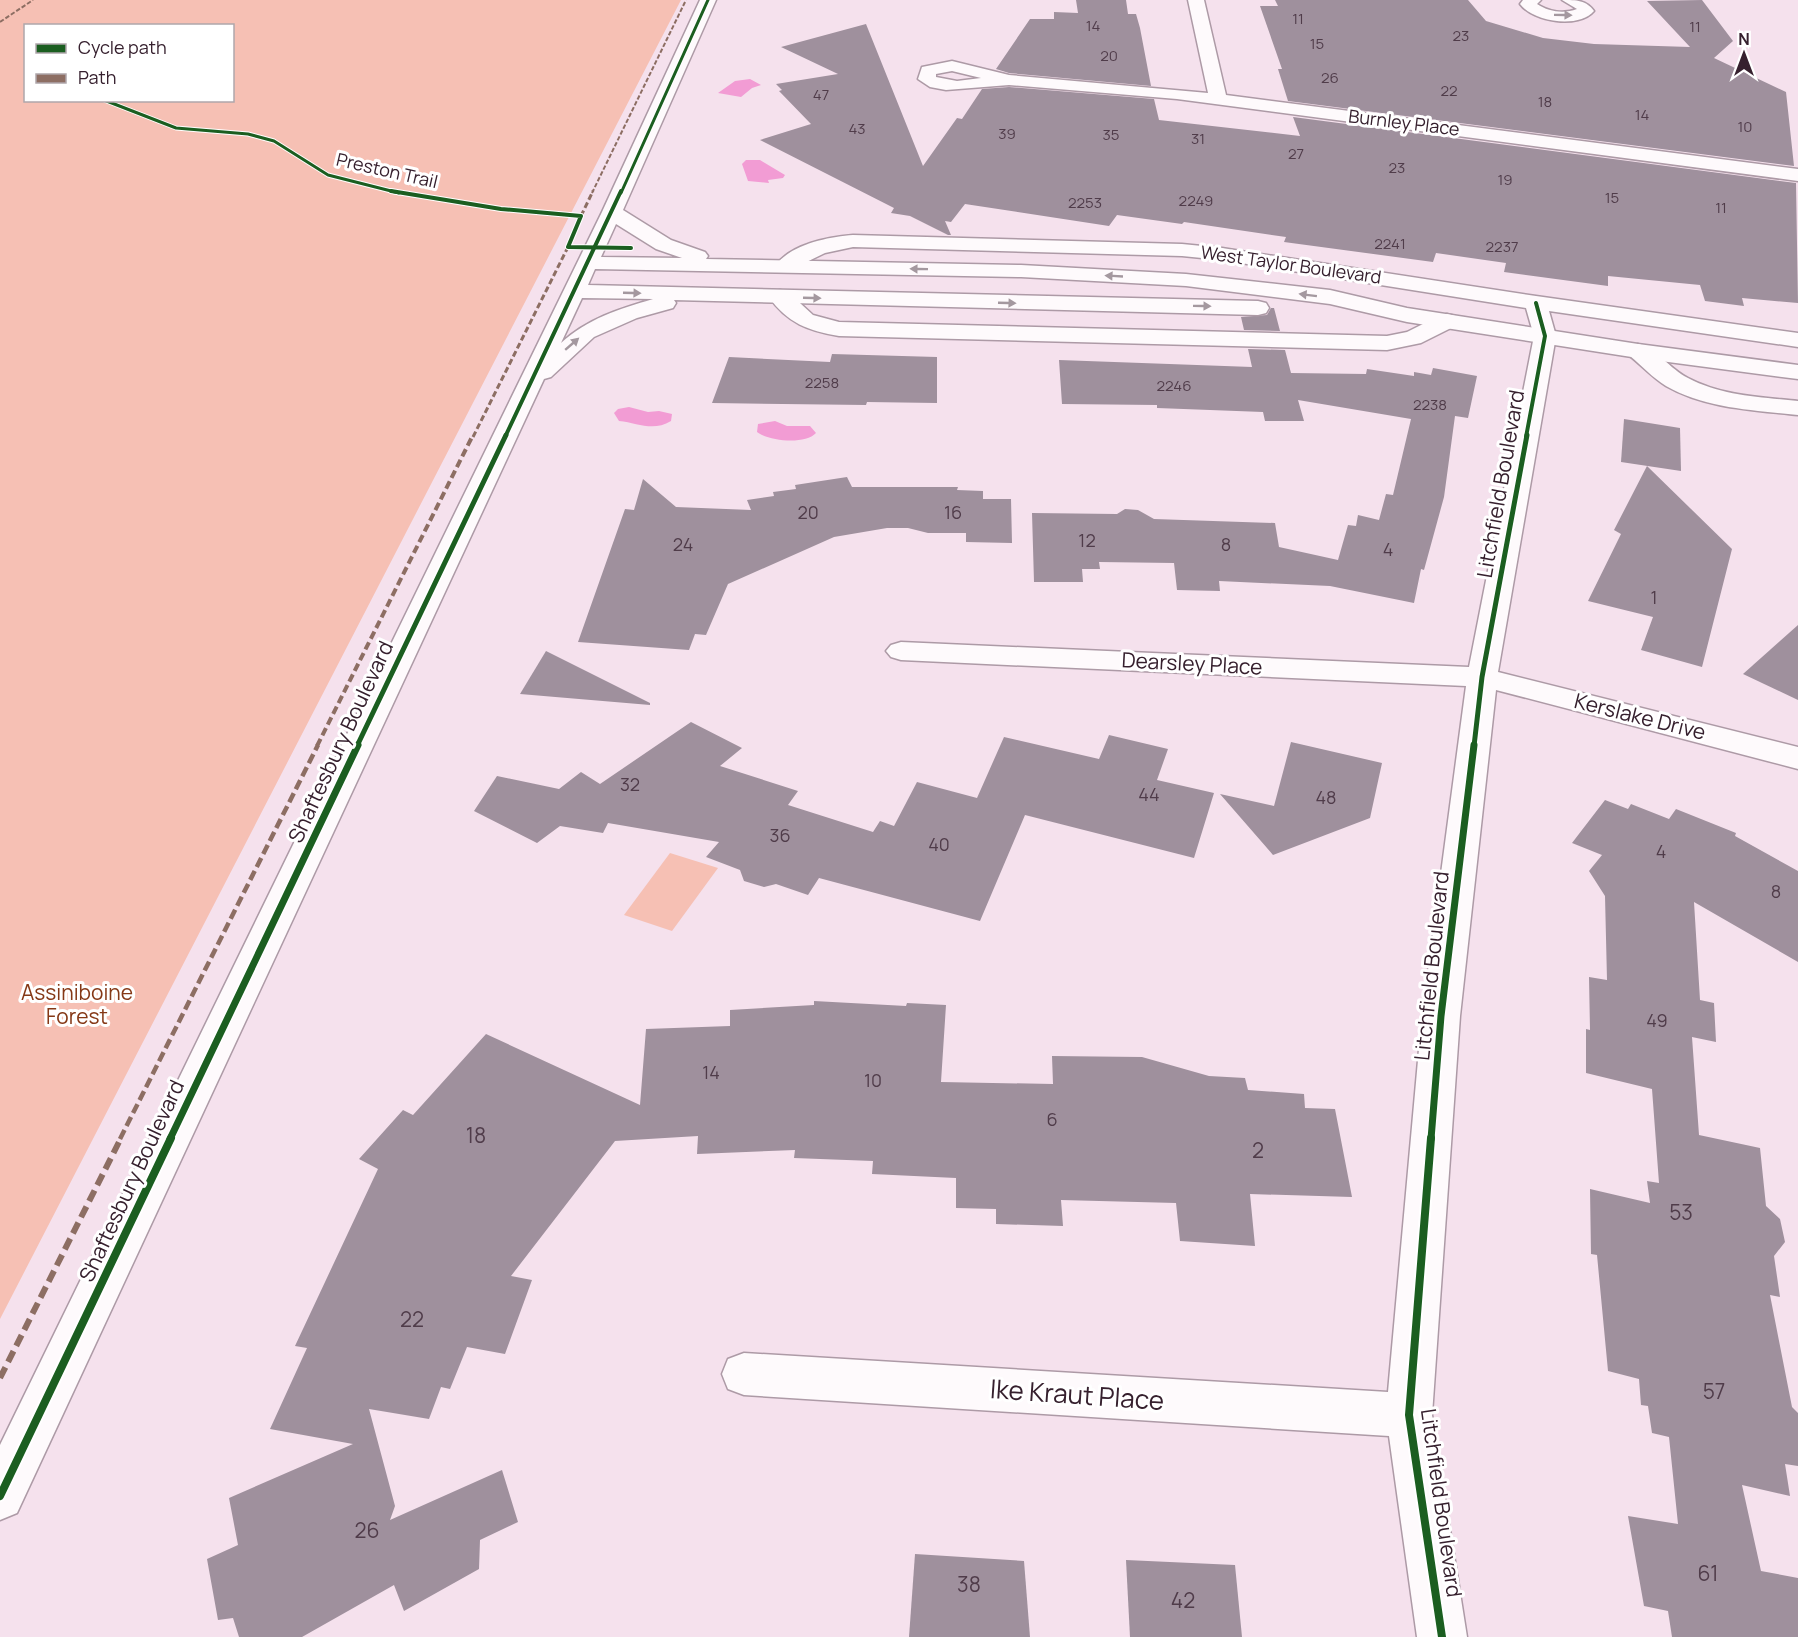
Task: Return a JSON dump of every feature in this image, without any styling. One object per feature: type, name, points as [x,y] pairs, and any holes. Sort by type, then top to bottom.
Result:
[{"type":"street","name":"Shaftesbury Boulevard","points":[[0,1496],[612,212],[708,0]]},
{"type":"street","points":[[1196,0],[1218,99]]},
{"type":"street","points":[[1533,0],[1528,4],[1530,7],[1545,13],[1565,16],[1586,11],[1583,5],[1570,0]]},
{"type":"street","name":"Burnley Place","points":[[1010,80],[1218,99],[1798,175]]},
{"type":"street","points":[[612,212],[651,238],[683,253],[742,265]]},
{"type":"street","name":"West Taylor Boulevard","points":[[786,266],[799,256],[826,243],[853,240],[1182,250],[1798,340]]},
{"type":"street","name":"West Taylor Boulevard","points":[[587,263],[1021,271],[1186,280],[1330,297],[1407,315],[1638,351],[1798,372]]},
{"type":"street","name":"West Taylor Boulevard","points":[[574,291],[1212,306],[1407,315]]},
{"type":"street","points":[[530,385],[586,332],[629,313],[670,302],[733,296]]},
{"type":"street","points":[[780,297],[794,313],[812,325],[838,328],[1387,343],[1413,338],[1447,321]]},
{"type":"street","name":"Litchfield Boulevard","points":[[1443,1637],[1409,1415],[1441,1016],[1482,677],[1545,336],[1536,303]]},
{"type":"street","points":[[1638,351],[1666,375],[1694,391],[1722,399],[1798,408]]},
{"type":"street","name":"Dearsley Place","points":[[902,651],[1482,677]]},
{"type":"street","name":"Kerslake Drive","points":[[1482,677],[1798,758]]},
{"type":"street","name":"Ike Kraut Place","points":[[744,1374],[1409,1415]]},
{"type":"green space","name":"Assiniboine Forest","points":[[0,0],[681,0],[0,1319]]},
{"type":"green space","points":[[670,853],[718,868],[672,931],[624,915]]},
{"type":"shaded area","points":[[750,79],[761,85],[752,88],[741,97],[718,93],[735,81]]},
{"type":"shaded area","points":[[746,160],[760,160],[785,175],[783,178],[768,180],[769,183],[748,181],[742,164]]},
{"type":"shaded area","points":[[629,407],[648,412],[659,411],[672,414],[671,421],[658,426],[645,426],[619,421],[614,413],[618,409]]},
{"type":"shaded area","points":[[775,421],[787,426],[810,426],[816,433],[804,439],[787,440],[770,438],[757,432],[758,424]]},
{"type":"building","points":[[1076,0],[1126,0],[1128,14],[1136,14],[1151,86],[1009,73],[996,69],[1030,19],[1054,19],[1054,12],[1078,13]]},
{"type":"building","points":[[1275,0],[1468,0],[1486,21],[1543,38],[1594,44],[1690,47],[1647,1],[1702,0],[1733,41],[1714,58],[1786,92],[1794,166],[1288,101],[1278,69],[1282,69],[1260,6],[1278,6]]},
{"type":"building","points":[[866,24],[923,166],[957,118],[962,119],[982,89],[1009,87],[1154,99],[1159,120],[1300,136],[1293,117],[1796,183],[1798,303],[1742,298],[1744,306],[1705,301],[1700,285],[1608,276],[1608,286],[1504,272],[1506,263],[1436,253],[1433,262],[1284,242],[1286,237],[1117,215],[1109,226],[965,204],[951,222],[945,221],[951,235],[948,235],[910,216],[891,213],[894,208],[760,140],[811,124],[779,91],[782,90],[776,84],[838,74],[781,47]]},
{"type":"building","points":[[1271,308],[1274,308],[1280,331],[1244,330],[1241,317],[1267,315]]},
{"type":"building","points":[[1248,349],[1285,350],[1291,373],[1366,374],[1367,369],[1414,376],[1414,372],[1431,375],[1433,368],[1477,376],[1468,418],[1455,416],[1444,497],[1424,570],[1421,569],[1414,603],[1330,586],[1219,581],[1220,591],[1177,590],[1174,563],[1099,562],[1100,569],[1082,569],[1083,582],[1034,582],[1032,513],[1117,514],[1125,509],[1138,510],[1154,519],[1275,523],[1279,547],[1338,560],[1348,525],[1356,526],[1358,515],[1379,520],[1386,494],[1393,495],[1411,419],[1298,400],[1304,421],[1265,421],[1263,412],[1157,408],[1157,405],[1062,404],[1059,360],[1252,367]]},
{"type":"building","points":[[832,354],[937,357],[937,403],[867,402],[866,405],[712,403],[729,357],[830,362]]},
{"type":"building","points":[[1624,419],[1680,428],[1681,471],[1621,462]]},
{"type":"building","points":[[1647,466],[1732,549],[1702,667],[1641,650],[1653,617],[1588,601],[1621,534],[1614,530]]},
{"type":"building","points":[[847,477],[852,487],[958,487],[957,490],[983,491],[983,499],[1011,499],[1012,543],[966,542],[966,533],[928,533],[908,528],[887,528],[834,537],[728,584],[706,635],[695,634],[689,650],[578,642],[625,509],[634,510],[643,479],[676,507],[751,510],[747,500],[774,496],[773,492],[796,489],[795,485]]},
{"type":"building","points":[[1798,625],[1798,700],[1743,674]]},
{"type":"building","points":[[546,651],[650,703],[650,705],[520,694]]},
{"type":"building","points":[[691,722],[742,748],[720,766],[798,791],[788,805],[873,832],[880,821],[894,826],[917,782],[977,798],[1004,737],[1099,759],[1109,735],[1168,749],[1157,780],[1214,793],[1194,858],[1025,815],[980,921],[819,878],[808,895],[776,884],[764,887],[744,881],[740,870],[706,857],[719,842],[608,823],[603,833],[560,826],[537,843],[474,811],[497,776],[559,789],[581,772],[600,784]]},
{"type":"building","points":[[1291,742],[1382,763],[1370,818],[1273,855],[1220,794],[1274,806]]},
{"type":"building","points":[[1605,800],[1628,809],[1631,804],[1669,819],[1676,809],[1736,833],[1735,836],[1798,871],[1798,962],[1694,902],[1700,1000],[1714,1003],[1716,1042],[1692,1037],[1699,1135],[1760,1148],[1766,1206],[1780,1219],[1785,1242],[1774,1256],[1780,1297],[1770,1295],[1792,1407],[1798,1413],[1798,1466],[1785,1464],[1790,1496],[1742,1485],[1761,1571],[1798,1578],[1798,1637],[1672,1637],[1668,1611],[1644,1606],[1628,1516],[1678,1524],[1669,1437],[1652,1433],[1648,1406],[1641,1405],[1639,1379],[1608,1371],[1597,1255],[1591,1254],[1590,1189],[1650,1203],[1647,1181],[1659,1183],[1652,1089],[1586,1073],[1586,1029],[1590,1030],[1589,977],[1607,980],[1605,896],[1589,871],[1602,855],[1572,843]]},
{"type":"building","points":[[814,1001],[906,1006],[907,1003],[946,1005],[941,1082],[1053,1084],[1052,1056],[1142,1057],[1209,1076],[1245,1078],[1248,1090],[1304,1094],[1305,1108],[1335,1109],[1352,1197],[1250,1194],[1255,1246],[1180,1241],[1176,1203],[1061,1200],[1063,1226],[996,1224],[996,1209],[956,1208],[956,1178],[872,1174],[873,1161],[794,1158],[795,1150],[697,1154],[698,1136],[615,1141],[511,1276],[532,1280],[505,1354],[467,1347],[450,1389],[441,1387],[429,1419],[369,1409],[395,1506],[390,1520],[502,1470],[518,1522],[480,1540],[479,1569],[404,1611],[394,1585],[302,1637],[239,1637],[233,1618],[218,1620],[207,1559],[238,1545],[229,1498],[353,1444],[270,1429],[307,1348],[295,1346],[378,1169],[359,1159],[403,1110],[413,1115],[486,1034],[640,1105],[646,1029],[730,1026],[730,1010],[814,1005]]},
{"type":"building","points":[[915,1554],[1024,1561],[1030,1637],[909,1637]]},
{"type":"building","points":[[1126,1560],[1235,1565],[1242,1637],[1130,1637]]},
{"type":"marked path","points":[[0,22],[33,0]]},
{"type":"marked path","points":[[581,216],[686,0]]},
{"type":"marked path","points":[[0,1378],[568,247]]},
{"type":"cycle path","points":[[0,1496],[612,212],[708,0]]},
{"type":"cycle path","name":"Preston Trail","points":[[109,102],[176,128],[248,134],[274,141],[328,175],[393,192],[501,209],[581,216],[568,247],[631,248]]},
{"type":"cycle path","points":[[1442,1637],[1409,1415],[1441,1016],[1482,677],[1545,336],[1536,303]]}]
